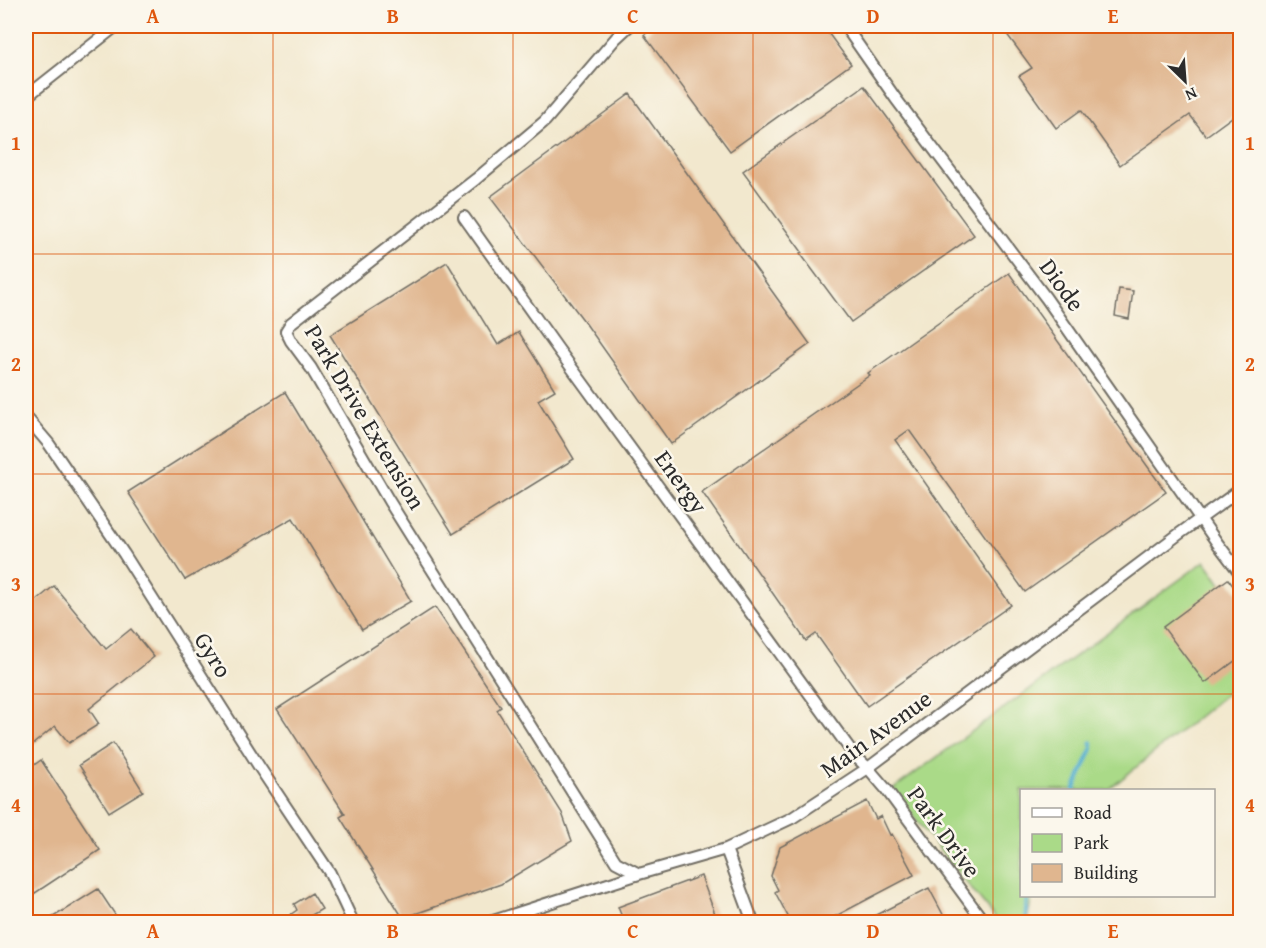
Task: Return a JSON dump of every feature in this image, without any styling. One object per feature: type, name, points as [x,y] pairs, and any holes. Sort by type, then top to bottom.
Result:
[{"type":"street","points":[[26,97],[116,26]]},
{"type":"street","name":"Park Drive Extension","points":[[629,26],[545,121],[476,179],[291,323],[286,331],[311,368],[389,501],[616,862],[639,874]]},
{"type":"street","name":"Diode","points":[[845,26],[896,99],[1046,298],[1240,573]]},
{"type":"street","name":"Energy","points":[[464,217],[855,756],[868,768]]},
{"type":"street","name":"Gyro","points":[[26,417],[49,444],[124,554],[260,768],[330,873],[353,922]]},
{"type":"street","name":"Main Avenue","points":[[490,922],[639,874],[726,849],[792,818],[868,768],[1240,490]]},
{"type":"street","name":"Park Drive","points":[[868,768],[984,922]]},
{"type":"street","points":[[726,849],[753,922]]},
{"type":"green space","points":[[1205,561],[1240,611],[1240,683],[1109,789],[1020,789],[1020,897],[1032,897],[1027,922],[998,922],[892,790]]},
{"type":"building","points":[[655,26],[823,26],[851,64],[730,151],[644,35]]},
{"type":"building","points":[[1009,26],[1240,26],[1240,111],[1206,136],[1190,115],[1120,165],[1081,110],[1056,128],[1019,76],[1032,68],[1003,29]]},
{"type":"building","points":[[864,86],[974,235],[851,322],[743,171]]},
{"type":"building","points":[[630,94],[810,344],[671,444],[584,321],[490,197]]},
{"type":"building","points":[[447,262],[498,345],[519,332],[555,390],[538,400],[574,459],[453,534],[330,335]]},
{"type":"building","points":[[1009,273],[1166,492],[1025,592],[909,430],[895,440],[1011,605],[867,706],[816,634],[806,641],[702,492],[870,375],[868,373]]},
{"type":"building","points":[[1119,289],[1133,291],[1129,319],[1115,316]]},
{"type":"building","points":[[285,392],[411,601],[362,630],[293,518],[185,580],[128,492]]},
{"type":"building","points":[[1228,579],[1240,595],[1240,657],[1205,683],[1163,627]]},
{"type":"building","points":[[54,586],[106,649],[131,629],[154,657],[89,709],[99,724],[69,743],[55,726],[26,750],[26,609]]},
{"type":"building","points":[[435,607],[501,707],[497,710],[562,813],[572,841],[501,884],[403,918],[340,817],[345,814],[277,709]]},
{"type":"building","points":[[113,743],[143,791],[109,812],[79,765]]},
{"type":"building","points":[[41,760],[100,850],[26,899],[26,771]]},
{"type":"building","points":[[867,801],[876,819],[881,816],[914,875],[830,919],[832,922],[791,922],[775,892],[778,890],[771,876],[780,847]]},
{"type":"building","points":[[701,876],[718,922],[624,922],[618,907]]},
{"type":"building","points":[[929,888],[947,922],[862,922]]},
{"type":"building","points":[[98,889],[120,922],[45,922]]},
{"type":"building","points":[[312,893],[322,909],[300,922],[280,922],[297,910],[294,904]]},
{"type":"waterway","points":[[1074,789],[1092,749],[1091,742]]},
{"type":"waterway","points":[[1025,922],[1027,897]]}]
